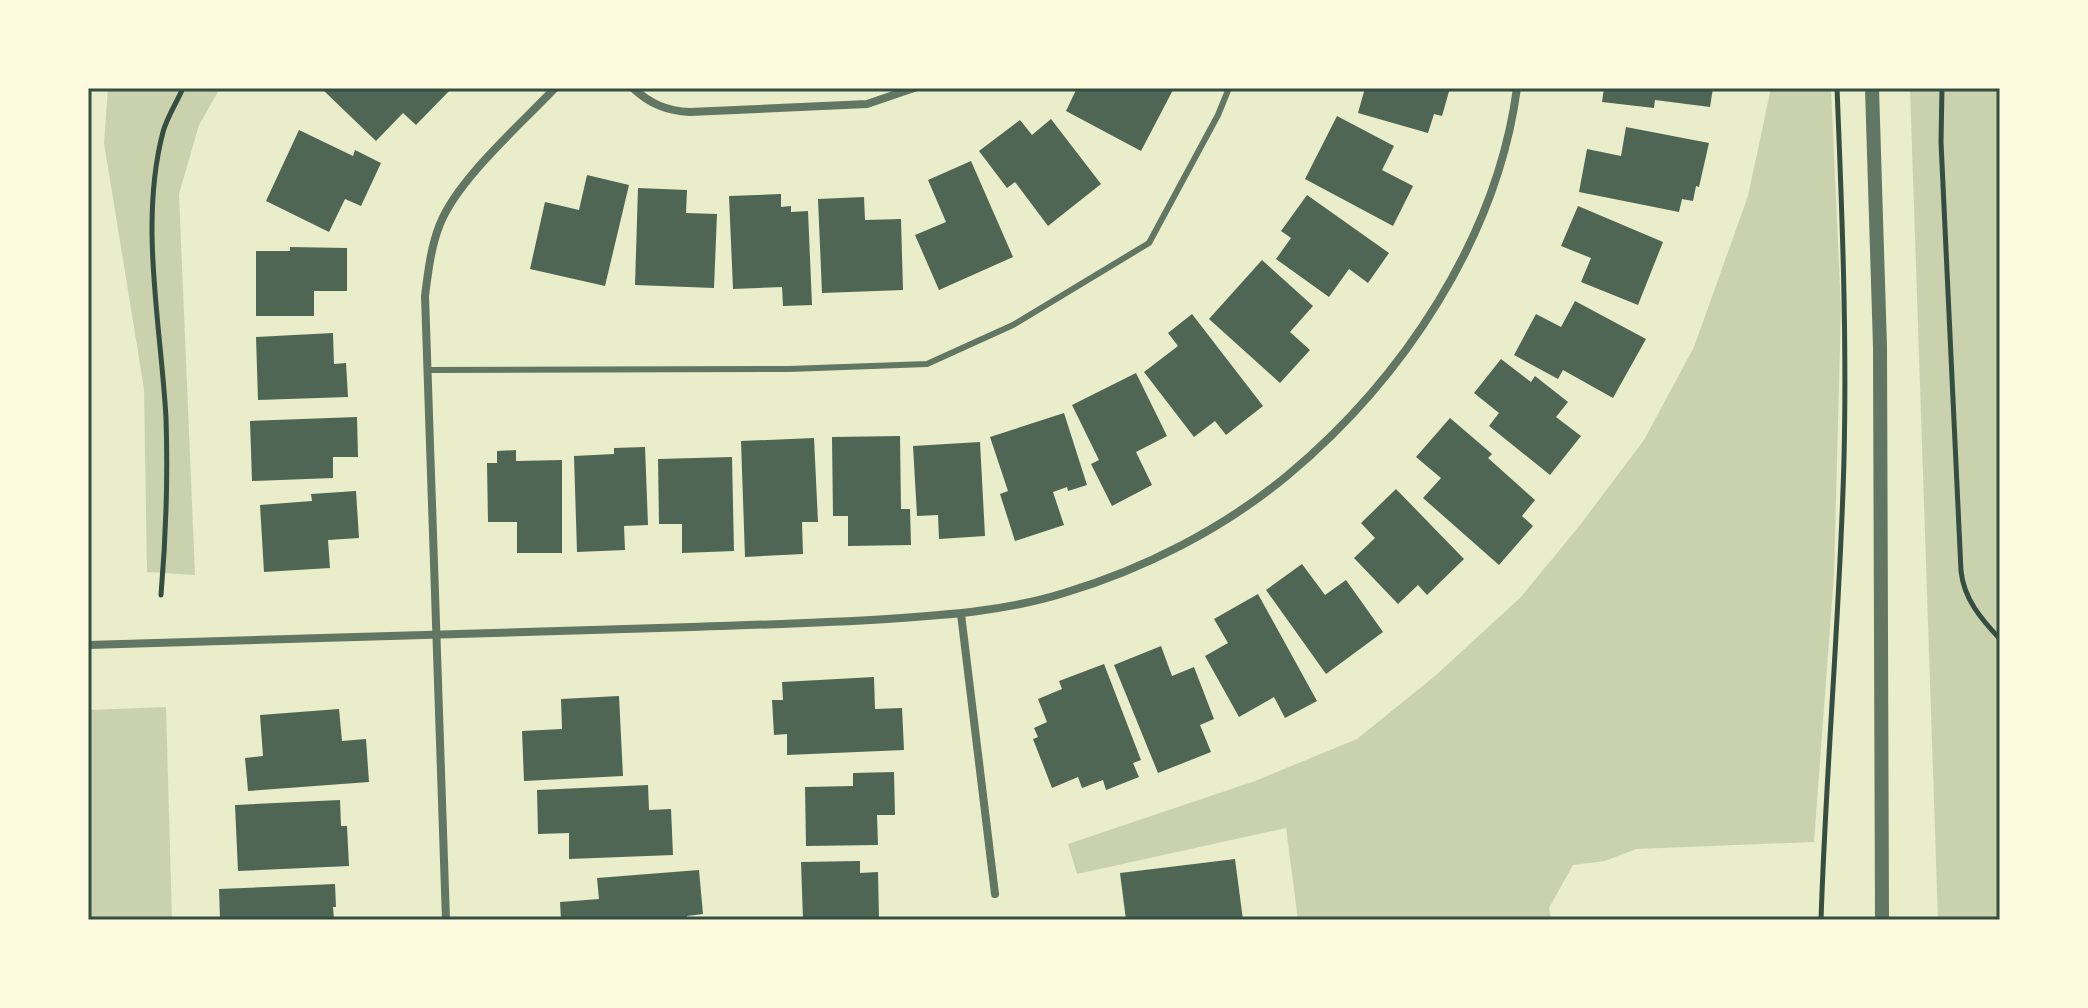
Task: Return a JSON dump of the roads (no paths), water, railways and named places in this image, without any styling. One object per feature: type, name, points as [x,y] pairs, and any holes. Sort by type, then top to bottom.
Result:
[{"type":"street","points":[[446,920],[425,296],[440,224],[458,191],[555,88]]},
{"type":"street","points":[[633,88],[656,105],[672,111],[690,112],[867,104],[914,88]]},
{"type":"street","points":[[88,645],[824,623],[961,614],[1059,594],[1115,576],[1159,556],[1238,511],[1286,476],[1333,434],[1415,337],[1480,223],[1502,166],[1517,88]]},
{"type":"street","points":[[1872,88],[1880,347],[1881,920]]},
{"type":"street","points":[[961,614],[995,894]]},
{"type":"lane","points":[[428,370],[774,369],[927,364],[1013,325],[1149,243],[1218,115],[1229,88]]}]
